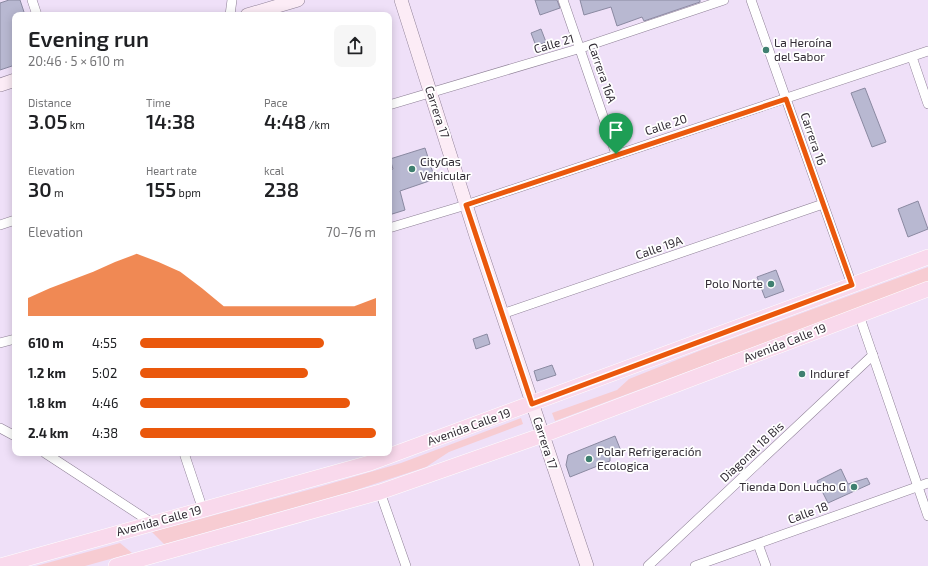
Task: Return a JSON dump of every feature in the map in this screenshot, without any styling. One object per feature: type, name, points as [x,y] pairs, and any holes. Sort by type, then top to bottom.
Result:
[{"type":"main road","name":"Avenida Calle 19","points":[[392,450],[532,404],[928,257]]},
{"type":"main road","name":"Avenida Calle 19","points":[[116,566],[380,492],[543,435],[928,289]]},
{"type":"main road","name":"Avenida Calle 19","points":[[0,566],[203,510],[368,458]]},
{"type":"street","points":[[32,0],[36,12]]},
{"type":"street","points":[[230,12],[232,0]]},
{"type":"street","points":[[253,12],[268,4],[298,0]]},
{"type":"street","name":"Carrera 17","points":[[401,0],[466,205],[586,566]]},
{"type":"street","name":"Carrera 16A","points":[[563,0],[581,48],[616,154]]},
{"type":"street","name":"Calle 21","points":[[392,104],[581,48],[724,0]]},
{"type":"street","name":"Carrera 16","points":[[751,0],[852,285]]},
{"type":"street","name":"Calle 20","points":[[392,227],[466,205],[928,51]]},
{"type":"street","points":[[912,57],[928,104]]},
{"type":"street","points":[[0,84],[12,81]]},
{"type":"street","name":"Calle 19A","points":[[502,314],[823,204]]},
{"type":"street","points":[[0,225],[12,221]]},
{"type":"street","points":[[860,315],[928,516]]},
{"type":"street","points":[[0,343],[12,340]]},
{"type":"street","name":"Diagonal 18 Bis","points":[[648,566],[873,355]]},
{"type":"street","points":[[0,428],[12,434]]},
{"type":"street","points":[[51,456],[152,523]]},
{"type":"street","points":[[185,456],[203,510]]},
{"type":"street","name":"Calle 18","points":[[695,566],[928,483]]},
{"type":"street","points":[[380,492],[406,566]]},
{"type":"street","points":[[758,544],[766,566]]},
{"type":"shaded area","points":[[928,267],[928,282],[555,421],[552,413],[617,390],[629,379],[704,349]]},
{"type":"shaded area","points":[[521,418],[523,424],[449,452],[426,467],[353,491],[164,544],[152,532],[319,487],[401,463]]},
{"type":"shaded area","points":[[120,543],[132,553],[85,566],[36,566]]},
{"type":"building","points":[[9,0],[20,0],[24,12],[12,12],[12,66],[0,70],[0,3]]},
{"type":"building","points":[[535,0],[557,0],[560,8],[540,15]]},
{"type":"building","points":[[580,0],[700,0],[700,2],[644,21],[642,17],[617,26],[611,7],[584,15]]},
{"type":"building","points":[[541,29],[546,42],[536,46],[531,33]]},
{"type":"building","points":[[865,88],[886,142],[872,147],[851,93]]},
{"type":"building","name":"CityGas Vehicular","points":[[425,148],[435,179],[400,191],[405,210],[392,214],[393,169],[392,158]]},
{"type":"building","points":[[918,201],[928,229],[908,237],[898,209]]},
{"type":"building","name":"Polo Norte","points":[[776,270],[784,291],[765,298],[757,277]]},
{"type":"building","points":[[487,334],[490,344],[476,349],[473,339]]},
{"type":"building","points":[[552,365],[556,375],[537,381],[534,371]]},
{"type":"building","name":"Polar Refrigeración Ecologica","points":[[615,436],[621,451],[610,456],[610,461],[570,477],[566,465],[568,455]]},
{"type":"building","points":[[841,469],[848,484],[867,478],[870,484],[828,503],[817,481]]},
{"type":"place","name":"La Heroína del Sabor","points":[[766,50]]},
{"type":"place","name":"CityGas Vehicular","points":[[412,169]]},
{"type":"place","name":"Polo Norte","points":[[771,284]]},
{"type":"place","name":"Induref","points":[[802,374]]},
{"type":"place","name":"Polar Refrigeración Ecologica","points":[[589,459]]},
{"type":"place","name":"Tienda Don Lucho G","points":[[854,487]]},
{"type":"route","points":[[786,99],[852,285],[532,404],[466,205],[616,154],[786,99]]}]
